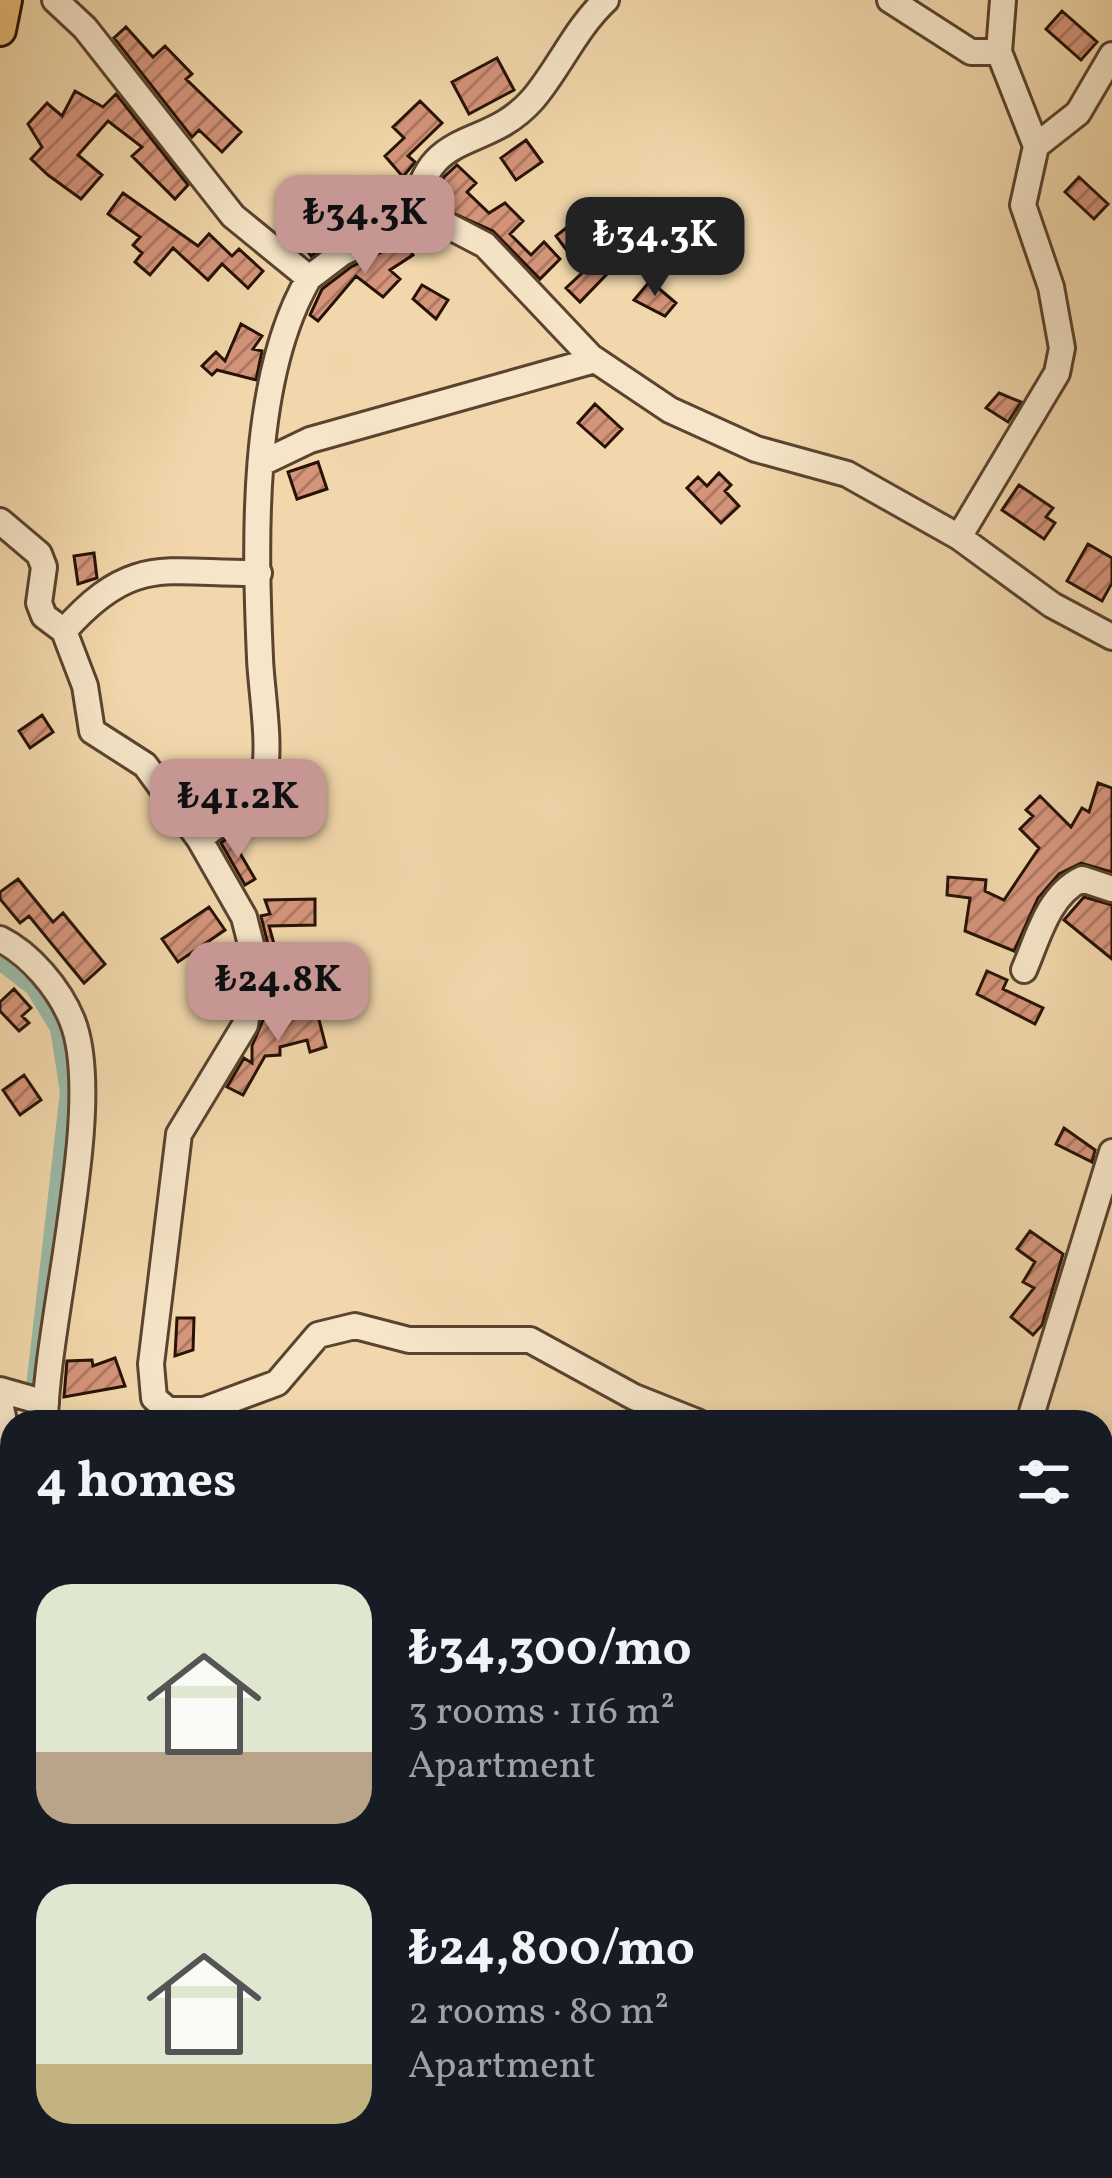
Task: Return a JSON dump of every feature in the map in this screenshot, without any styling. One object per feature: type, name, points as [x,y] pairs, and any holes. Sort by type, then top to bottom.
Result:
[{"type":"main road","points":[[0,30],[6,0]]},
{"type":"street","points":[[55,0],[100,46],[233,216],[309,278]]},
{"type":"street","points":[[413,218],[415,186],[429,168],[449,150],[520,111],[585,20],[606,0]]},
{"type":"street","points":[[890,0],[921,25],[970,52],[999,52]]},
{"type":"street","points":[[959,537],[1057,373],[1062,348],[1051,287],[1023,206],[1036,146],[999,52],[1003,0]]},
{"type":"street","points":[[1036,146],[1078,112],[1112,55]]},
{"type":"street","points":[[200,840],[248,809],[265,775],[259,573],[262,463],[288,313],[309,278],[342,253],[413,218],[441,222],[485,244],[595,360],[670,410],[756,449],[847,474],[959,537],[1052,605],[1112,637]]},
{"type":"street","points":[[262,463],[310,440],[595,360]]},
{"type":"street","points":[[0,521],[38,554],[44,567],[39,603],[44,616],[64,631],[85,686],[92,730],[145,765],[200,840],[244,917],[256,964],[245,1025],[179,1134],[151,1364],[154,1398],[167,1410],[204,1410],[277,1383],[318,1335],[355,1326],[409,1340],[530,1340],[667,1410]]},
{"type":"street","points":[[64,631],[113,585],[152,568],[259,573]]},
{"type":"street","points":[[1024,970],[1051,906],[1070,885],[1082,879],[1112,889]]},
{"type":"street","points":[[0,1390],[31,1406],[79,1138],[80,1060],[73,1021],[44,975],[5,956]]},
{"type":"street","points":[[1033,1410],[1112,1152]]},
{"type":"building","points":[[1062,11],[1097,42],[1081,60],[1046,29]]},
{"type":"building","points":[[126,27],[153,57],[165,46],[192,74],[186,79],[241,132],[222,152],[199,130],[192,137],[114,38]]},
{"type":"building","points":[[497,58],[514,90],[469,114],[452,82]]},
{"type":"building","points":[[75,91],[103,107],[116,94],[188,185],[175,199],[132,156],[142,147],[108,121],[78,155],[102,175],[81,199],[31,159],[42,147],[28,124],[47,103],[62,116]]},
{"type":"building","points":[[420,101],[442,123],[408,156],[415,162],[403,177],[385,156],[404,138],[393,127]]},
{"type":"building","points":[[526,140],[542,162],[516,180],[501,158]]},
{"type":"building","points":[[457,165],[476,183],[467,192],[489,213],[505,203],[523,221],[510,234],[531,255],[544,242],[560,259],[540,279],[493,231],[433,204],[444,177]]},
{"type":"building","points":[[1079,177],[1108,204],[1094,219],[1065,192]]},
{"type":"building","points":[[123,193],[198,246],[209,234],[232,256],[239,249],[263,271],[248,288],[222,264],[208,280],[173,248],[150,275],[135,262],[142,253],[133,245],[140,237],[108,214]]},
{"type":"building","points":[[325,208],[344,234],[311,256],[293,232]]},
{"type":"building","points":[[566,228],[608,273],[580,302],[566,288],[583,272],[556,236]]},
{"type":"building","points":[[404,241],[413,255],[390,270],[400,279],[383,297],[356,276],[318,321],[310,315],[322,289],[351,267]]},
{"type":"building","points":[[650,281],[676,303],[665,316],[634,300]]},
{"type":"building","points":[[422,285],[448,300],[436,319],[413,299]]},
{"type":"building","points":[[241,324],[262,336],[253,349],[262,351],[256,380],[217,370],[212,375],[202,366],[216,352],[225,361]]},
{"type":"building","points":[[999,393],[1021,402],[1008,422],[986,408]]},
{"type":"building","points":[[595,404],[622,429],[605,447],[578,423]]},
{"type":"building","points":[[318,462],[327,489],[297,499],[288,472]]},
{"type":"building","points":[[719,473],[731,485],[725,491],[739,506],[721,523],[687,488],[698,477],[707,486]]},
{"type":"building","points":[[1019,485],[1053,508],[1046,517],[1055,523],[1044,539],[1002,510]]},
{"type":"building","points":[[1088,544],[1112,558],[1112,583],[1102,601],[1067,581]]},
{"type":"building","points":[[94,553],[97,578],[78,584],[74,556]]},
{"type":"building","points":[[42,715],[53,732],[30,748],[19,731]]},
{"type":"building","points":[[1098,783],[1112,788],[1112,872],[1081,863],[1059,874],[1038,898],[1014,951],[965,931],[970,898],[947,895],[948,877],[986,880],[985,891],[1004,900],[1039,848],[1020,829],[1033,816],[1026,810],[1040,796],[1071,827],[1082,808],[1089,812]]},
{"type":"building","points":[[230,836],[255,879],[245,885],[221,843]]},
{"type":"building","points":[[18,879],[53,922],[63,913],[105,964],[84,983],[29,916],[20,923],[0,899],[0,892]]},
{"type":"building","points":[[1084,897],[1112,905],[1112,959],[1064,920]]},
{"type":"building","points":[[315,899],[315,925],[269,926],[276,951],[270,953],[261,916],[270,914],[265,900]]},
{"type":"building","points":[[209,907],[225,930],[178,962],[162,939]]},
{"type":"building","points":[[987,971],[1007,980],[1003,989],[1043,1008],[1035,1024],[977,994]]},
{"type":"building","points":[[14,989],[31,1008],[22,1016],[29,1023],[19,1031],[0,1011],[0,1002]]},
{"type":"building","points":[[317,1012],[326,1047],[310,1052],[307,1040],[280,1047],[280,1055],[265,1056],[243,1095],[227,1087],[244,1058],[252,1063],[252,1046],[263,1020]]},
{"type":"building","points":[[24,1075],[41,1100],[20,1115],[3,1090]]},
{"type":"building","points":[[1064,1128],[1095,1150],[1092,1162],[1056,1144]]},
{"type":"building","points":[[1030,1231],[1063,1254],[1042,1325],[1033,1335],[1011,1317],[1034,1288],[1023,1282],[1035,1262],[1017,1249]]},
{"type":"building","points":[[177,1318],[194,1318],[193,1350],[175,1356]]},
{"type":"building","points":[[115,1358],[125,1386],[64,1397],[67,1361],[92,1360],[93,1366]]},
{"type":"waterway","points":[[0,961],[34,987],[59,1028],[69,1092],[32,1410]]}]
